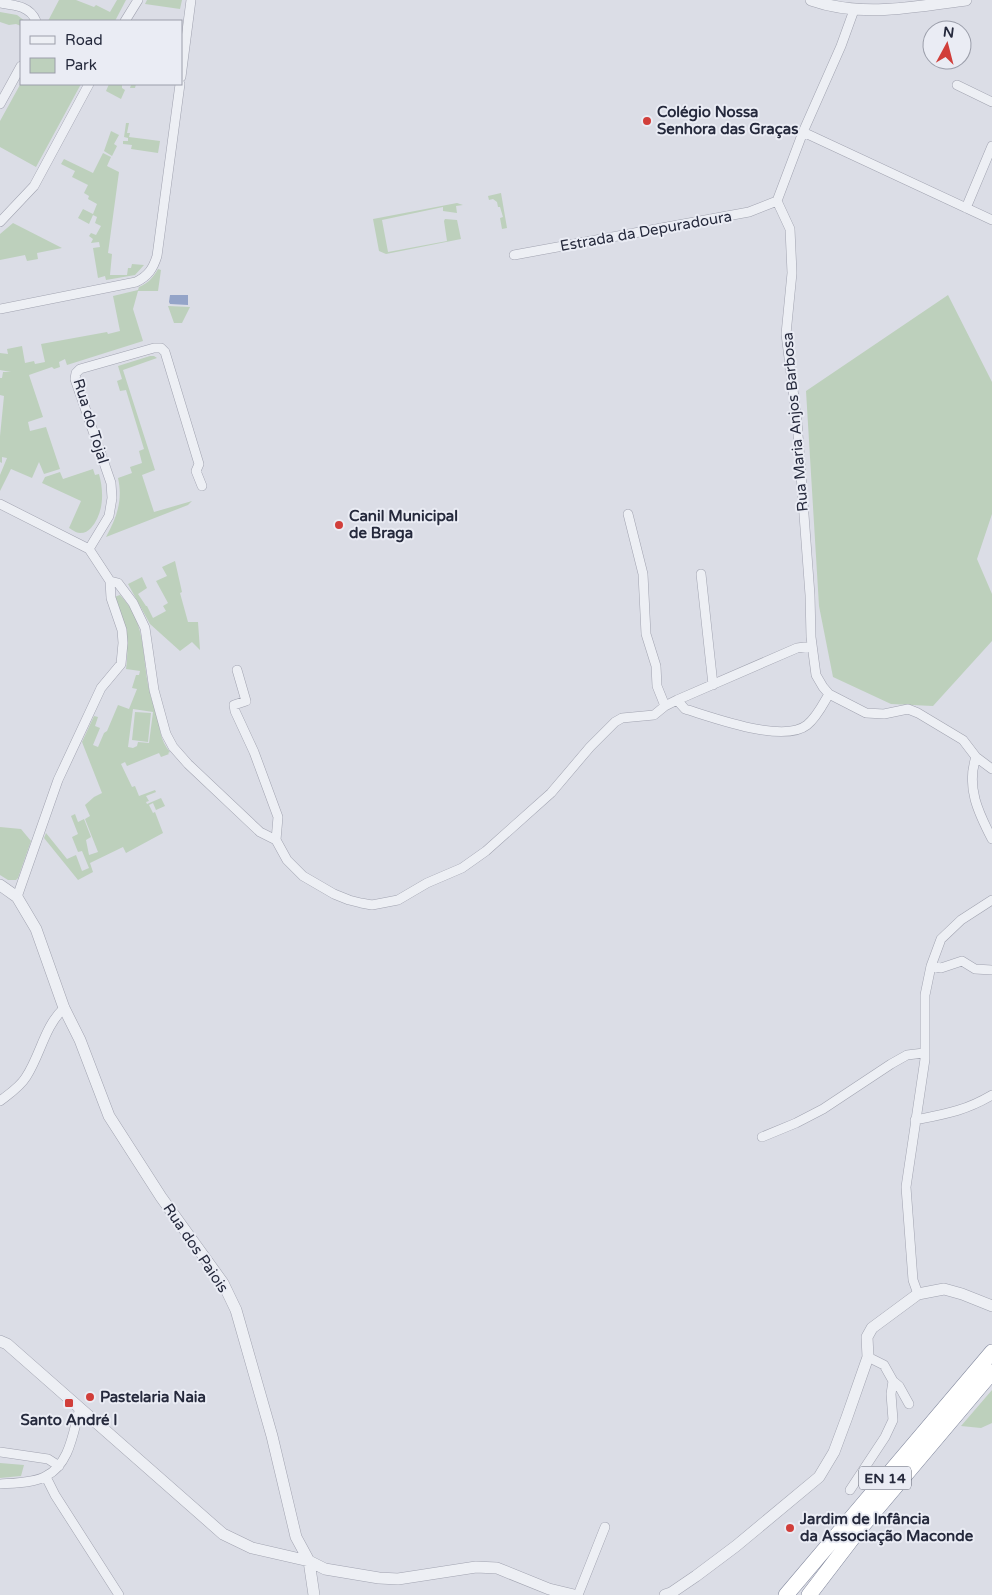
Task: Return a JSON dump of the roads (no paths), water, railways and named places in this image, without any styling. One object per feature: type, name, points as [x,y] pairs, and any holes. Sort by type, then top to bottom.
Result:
[{"type":"highway","name":"EN 14","points":[[786,1595],[992,1352]]},
{"type":"highway","name":"EN 14","points":[[809,1595],[858,1531],[992,1372]]},
{"type":"street","points":[[126,20],[138,0]]},
{"type":"street","points":[[182,69],[191,0]]},
{"type":"street","points":[[811,0],[854,10],[902,8],[966,0]]},
{"type":"street","points":[[0,3],[23,8],[29,11],[35,20]]},
{"type":"street","points":[[777,201],[803,132],[841,46],[854,10]]},
{"type":"street","points":[[0,104],[20,68]]},
{"type":"street","points":[[0,222],[34,186],[88,85]]},
{"type":"street","points":[[0,309],[136,282],[150,273],[157,256],[180,85]]},
{"type":"street","points":[[957,85],[992,102]]},
{"type":"street","points":[[803,132],[992,220]]},
{"type":"street","points":[[966,208],[992,146]]},
{"type":"street","name":"Estrada da Depuradoura","points":[[514,255],[749,212],[777,201]]},
{"type":"street","name":"Rua Maria Anjos Barbosa","points":[[777,201],[790,229],[792,273],[786,334],[797,421],[812,646],[816,675],[830,694]]},
{"type":"street","name":"Rua do Tojal","points":[[89,549],[109,516],[112,498],[111,483],[75,379],[76,373],[80,369],[154,348],[161,348],[166,352],[199,464],[196,471],[202,486]]},
{"type":"street","points":[[0,504],[89,549],[110,581],[111,598],[122,630],[123,643],[120,664],[102,688],[58,780],[17,897],[0,885]]},
{"type":"street","points":[[628,514],[643,574],[646,634],[656,666],[657,686],[665,706]]},
{"type":"street","points":[[701,574],[713,685]]},
{"type":"street","points":[[110,581],[118,583],[134,603],[145,628],[154,690],[166,734],[173,747],[188,764],[260,832],[276,840]]},
{"type":"street","points":[[237,670],[246,701],[234,705],[235,710],[254,752],[278,817],[276,840],[287,860],[303,876],[334,894],[348,900],[372,905],[398,900],[427,883],[462,868],[486,851],[551,793],[590,746],[615,722],[622,718],[654,715],[665,706],[677,700],[797,648],[812,646]]},
{"type":"street","points":[[677,700],[685,709],[765,731],[782,731],[806,726],[814,718],[830,694],[866,714],[884,714],[908,709],[963,740],[976,757],[992,769]]},
{"type":"street","points":[[976,757],[972,770],[972,787],[983,822],[992,839]]},
{"type":"street","name":"Rua dos Paiois","points":[[17,897],[36,929],[64,1008],[80,1040],[109,1116],[161,1197],[223,1283],[236,1310],[272,1436],[296,1537],[309,1561]]},
{"type":"street","points":[[918,1294],[912,1280],[906,1187],[925,1059],[925,995],[931,966],[941,939],[961,920],[992,900]]},
{"type":"street","points":[[931,966],[941,968],[962,961],[975,969],[992,970]]},
{"type":"street","points":[[0,1101],[17,1088],[26,1077],[45,1035],[55,1017],[64,1008]]},
{"type":"street","points":[[762,1137],[823,1109],[907,1055],[924,1053]]},
{"type":"street","points":[[915,1120],[957,1112],[975,1106],[992,1095]]},
{"type":"street","points":[[665,1595],[691,1580],[736,1546],[819,1477],[834,1452],[868,1357],[867,1337],[872,1328],[918,1294],[944,1289],[992,1306]]},
{"type":"street","points":[[0,1341],[7,1344],[223,1534],[252,1548],[309,1561],[326,1569],[379,1578],[398,1579],[476,1567],[497,1568],[549,1589],[574,1595]]},
{"type":"street","points":[[868,1357],[884,1365],[909,1404]]},
{"type":"street","points":[[850,1490],[885,1437],[892,1420],[891,1394],[893,1381]]},
{"type":"street","points":[[0,1484],[19,1483],[46,1477],[59,1466],[67,1455],[80,1408]]},
{"type":"street","points":[[0,1452],[48,1459],[59,1466]]},
{"type":"street","points":[[46,1477],[55,1495],[119,1595]]},
{"type":"street","points":[[578,1595],[605,1526]]},
{"type":"street","points":[[309,1561],[314,1595]]},
{"type":"water","points":[[170,295],[188,295],[188,305],[170,304]]},
{"type":"place","name":"Colégio Nossa Senhora das Graças","points":[[647,121]]},
{"type":"place","name":"Canil Municipal de Braga","points":[[339,525]]},
{"type":"place","name":"Pastelaria Naia","points":[[90,1397]]},
{"type":"place","name":"Santo André I","points":[[69,1403]]},
{"type":"place","name":"Jardim de Infância da Associação Maconde","points":[[790,1528]]}]
